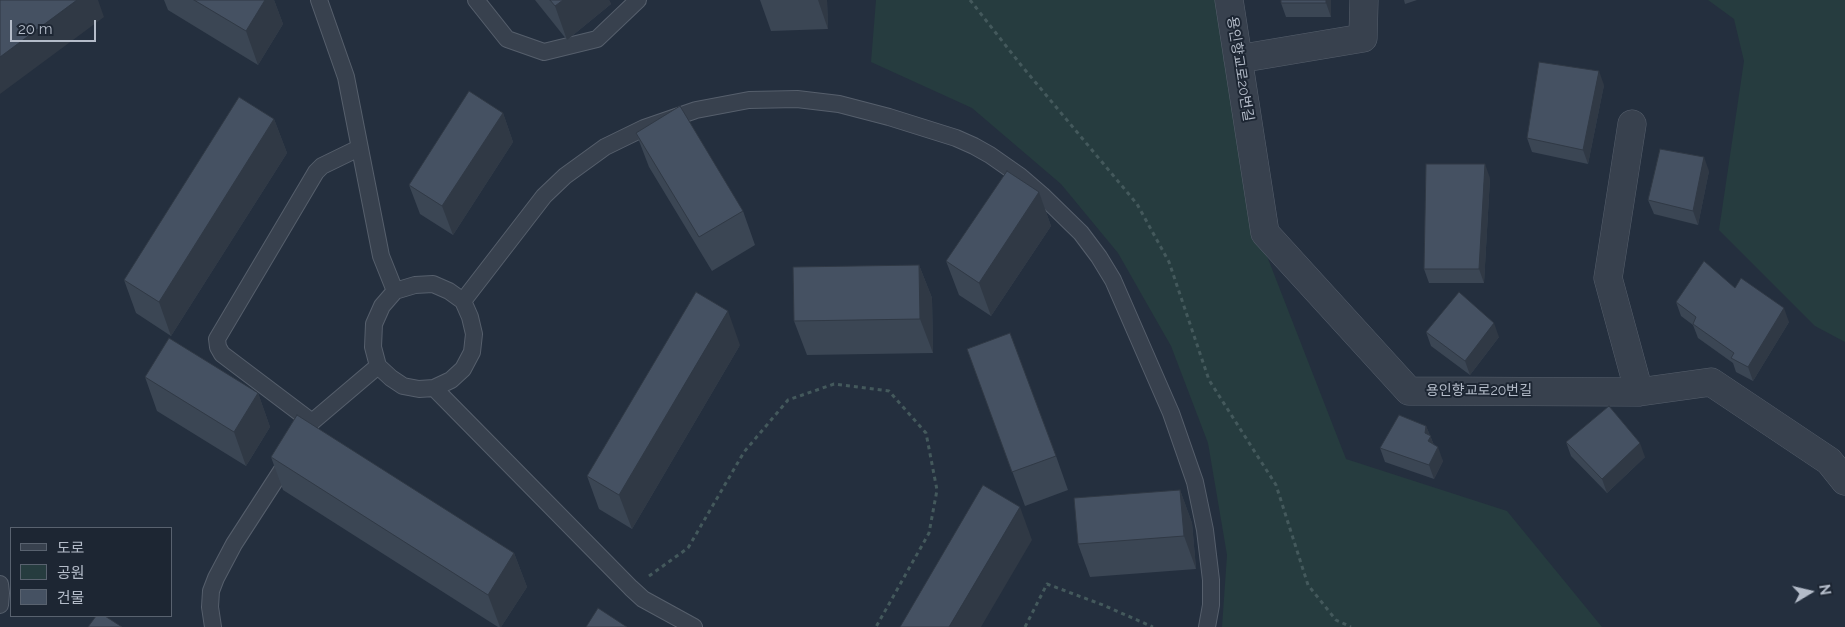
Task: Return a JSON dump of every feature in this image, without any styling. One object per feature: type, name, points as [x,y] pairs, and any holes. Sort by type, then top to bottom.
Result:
[{"type":"street","name":"용인향교로20번길","points":[[1229,0],[1265,233],[1409,391],[1639,392],[1711,382],[1829,461],[1845,481]]},
{"type":"street","points":[[1238,59],[1363,38],[1364,0]]},
{"type":"street","points":[[1632,124],[1608,278],[1639,392]]},
{"type":"lane","points":[[319,0],[346,76],[381,256],[395,291]]},
{"type":"lane","points":[[476,0],[506,39],[544,52],[598,39],[638,0]]},
{"type":"lane","points":[[463,302],[544,196],[565,176],[605,147],[644,128],[696,110],[749,100],[797,99],[838,104],[908,122],[974,146],[1020,176],[1061,212],[1093,249],[1113,280],[1172,413],[1195,482],[1206,530],[1211,580],[1212,605],[1207,627]]},
{"type":"lane","points":[[312,422],[222,354],[218,347],[217,339],[316,172],[322,166],[359,148]]},
{"type":"lane","points":[[433,284],[449,290],[463,302],[470,317],[474,334],[472,352],[464,369],[451,380],[434,388],[419,389],[403,386],[390,378],[378,366],[373,347],[374,324],[382,306],[395,291],[415,285],[433,284]]},
{"type":"lane","points":[[213,627],[210,608],[211,591],[234,544],[312,422],[378,366]]},
{"type":"lane","points":[[434,388],[631,588],[643,599],[694,627]]},
{"type":"lane","points":[[0,584],[0,604]]},
{"type":"path","points":[[970,0],[1021,66],[1137,204],[1169,262],[1209,380],[1276,485],[1308,585],[1336,620],[1351,627]]},
{"type":"path","points":[[631,588],[688,548],[744,452],[788,400],[834,384],[889,391],[926,433],[937,490],[929,532],[876,627]]},
{"type":"path","points":[[1025,627],[1047,584],[1154,627]]},
{"type":"green space","points":[[876,0],[1224,0],[1258,233],[1346,459],[1507,511],[1602,627],[1222,627],[1227,555],[1208,443],[1171,346],[1118,253],[1061,184],[972,108],[871,62]]},
{"type":"green space","points":[[1708,0],[1845,0],[1845,342],[1815,326],[1719,230],[1744,61],[1734,19]]},
{"type":"building","points":[[0,0],[77,0],[0,57]]},
{"type":"building","points":[[194,0],[265,0],[246,31]]},
{"type":"building","points":[[550,0],[563,0],[555,6]]},
{"type":"building","points":[[1281,0],[1326,0],[1326,3],[1281,3]]},
{"type":"building","points":[[1539,62],[1599,71],[1583,150],[1527,138]]},
{"type":"building","points":[[469,91],[503,113],[442,206],[409,185]]},
{"type":"building","points":[[239,97],[274,119],[159,302],[124,280]]},
{"type":"building","points":[[680,106],[743,211],[699,237],[636,133]]},
{"type":"building","points":[[1660,149],[1704,157],[1693,211],[1648,200]]},
{"type":"building","points":[[1426,164],[1485,164],[1479,269],[1424,269]]},
{"type":"building","points":[[1007,171],[1039,192],[979,283],[946,261]]},
{"type":"building","points":[[1704,261],[1735,288],[1741,278],[1784,308],[1748,367],[1731,358],[1734,353],[1693,324],[1696,317],[1676,302]]},
{"type":"building","points":[[919,265],[920,319],[794,321],[793,267]]},
{"type":"building","points":[[696,292],[728,311],[619,495],[587,476]]},
{"type":"building","points":[[1459,292],[1494,323],[1465,361],[1426,332]]},
{"type":"building","points":[[1010,333],[1056,456],[1012,472],[967,349]]},
{"type":"building","points":[[169,338],[258,393],[234,432],[145,377]]},
{"type":"building","points":[[1609,406],[1640,443],[1602,479],[1566,442]]},
{"type":"building","points":[[297,415],[514,553],[488,595],[271,457]]},
{"type":"building","points":[[1399,415],[1426,426],[1425,433],[1431,436],[1428,441],[1438,447],[1429,465],[1380,448]]},
{"type":"building","points":[[983,485],[1020,507],[949,627],[900,627]]},
{"type":"building","points":[[1180,490],[1184,536],[1078,544],[1074,498]]},
{"type":"building","points":[[598,608],[627,627],[586,627]]},
{"type":"building","points":[[95,617],[107,617],[122,627],[88,627]]}]
